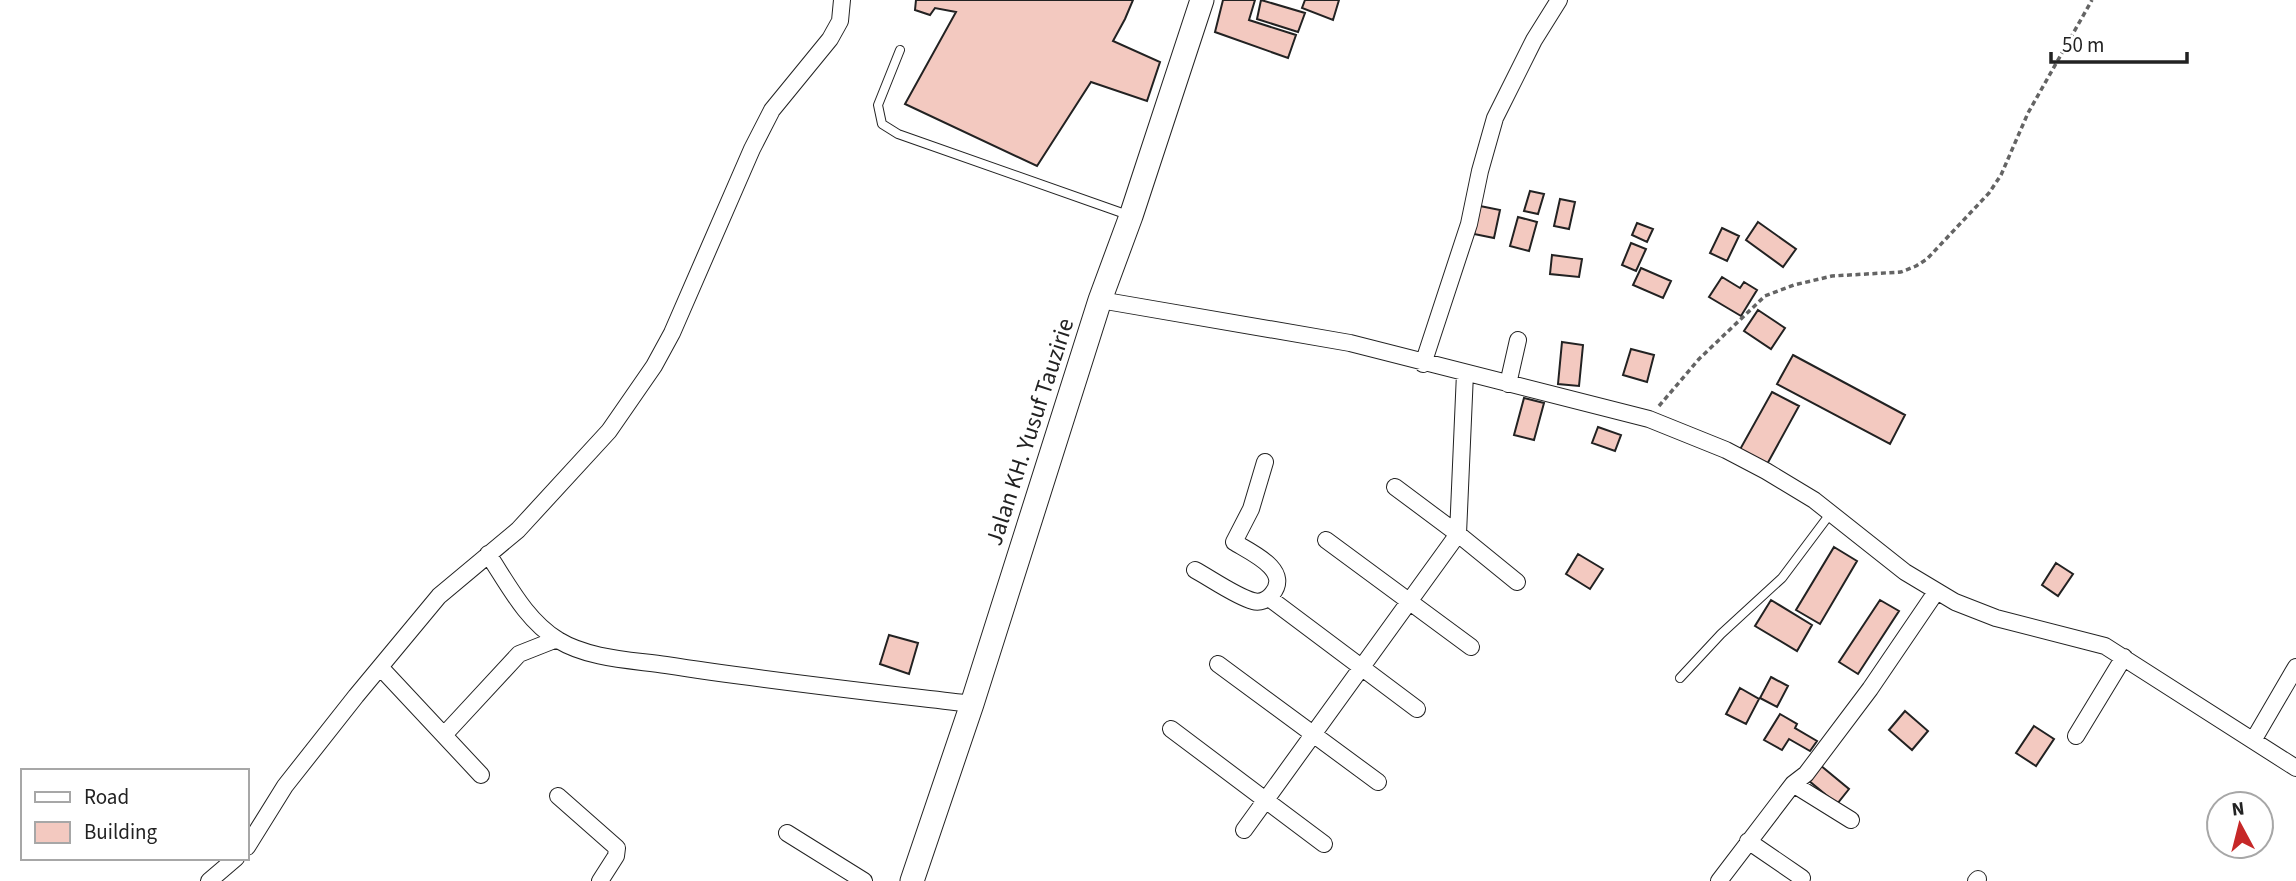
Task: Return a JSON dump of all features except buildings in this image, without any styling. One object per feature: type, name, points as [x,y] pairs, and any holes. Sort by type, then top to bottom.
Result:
[{"type":"main road","name":"Jalan KH. Yusuf Tauzirie","points":[[912,881],[972,704],[1100,300],[1131,216],[1202,0]]},
{"type":"street","points":[[248,846],[274,800],[439,596],[519,530],[609,431],[654,366],[672,333],[752,149],[772,110],[830,39],[840,21],[842,0]]},
{"type":"street","points":[[1423,364],[1469,223],[1495,118],[1534,40],[1559,0]]},
{"type":"street","points":[[1100,300],[1350,343],[1423,364],[1648,419],[1726,450],[1766,471],[1814,500],[1905,572],[1955,602],[1996,618],[2105,646],[2296,768]]},
{"type":"street","points":[[1508,384],[1518,340]]},
{"type":"street","points":[[1244,830],[1458,534],[1465,373]]},
{"type":"street","points":[[1265,462],[1251,509],[1234,542],[1273,569],[1278,583],[1269,598]]},
{"type":"street","points":[[1395,487],[1517,582]]},
{"type":"street","points":[[1326,540],[1471,647]]},
{"type":"street","points":[[488,554],[526,612],[541,628],[557,639],[589,652],[622,659],[972,704]]},
{"type":"street","points":[[1195,570],[1252,601],[1269,598],[1417,709]]},
{"type":"street","points":[[1719,881],[1793,784],[1806,774],[1870,689],[1936,592]]},
{"type":"street","points":[[444,735],[519,654],[557,639]]},
{"type":"street","points":[[2076,736],[2123,657]]},
{"type":"street","points":[[1218,664],[1378,782]]},
{"type":"street","points":[[380,667],[481,775]]},
{"type":"street","points":[[2254,740],[2296,667]]},
{"type":"street","points":[[1171,729],[1324,844]]},
{"type":"street","points":[[1793,784],[1851,820]]},
{"type":"street","points":[[558,796],[617,848],[616,856],[600,881]]},
{"type":"street","points":[[787,833],[864,881]]},
{"type":"street","points":[[1748,841],[1802,878]]},
{"type":"street","points":[[209,881],[234,860]]},
{"type":"lane","points":[[900,50],[878,105],[882,124],[898,134],[1131,216]]},
{"type":"lane","points":[[1680,678],[1721,634],[1782,578],[1829,514]]},
{"type":"path","points":[[1648,419],[1699,359],[1765,296],[1794,285],[1832,276],[1901,272],[1927,259],[1989,193],[2001,176],[2028,113],[2092,0]]}]
